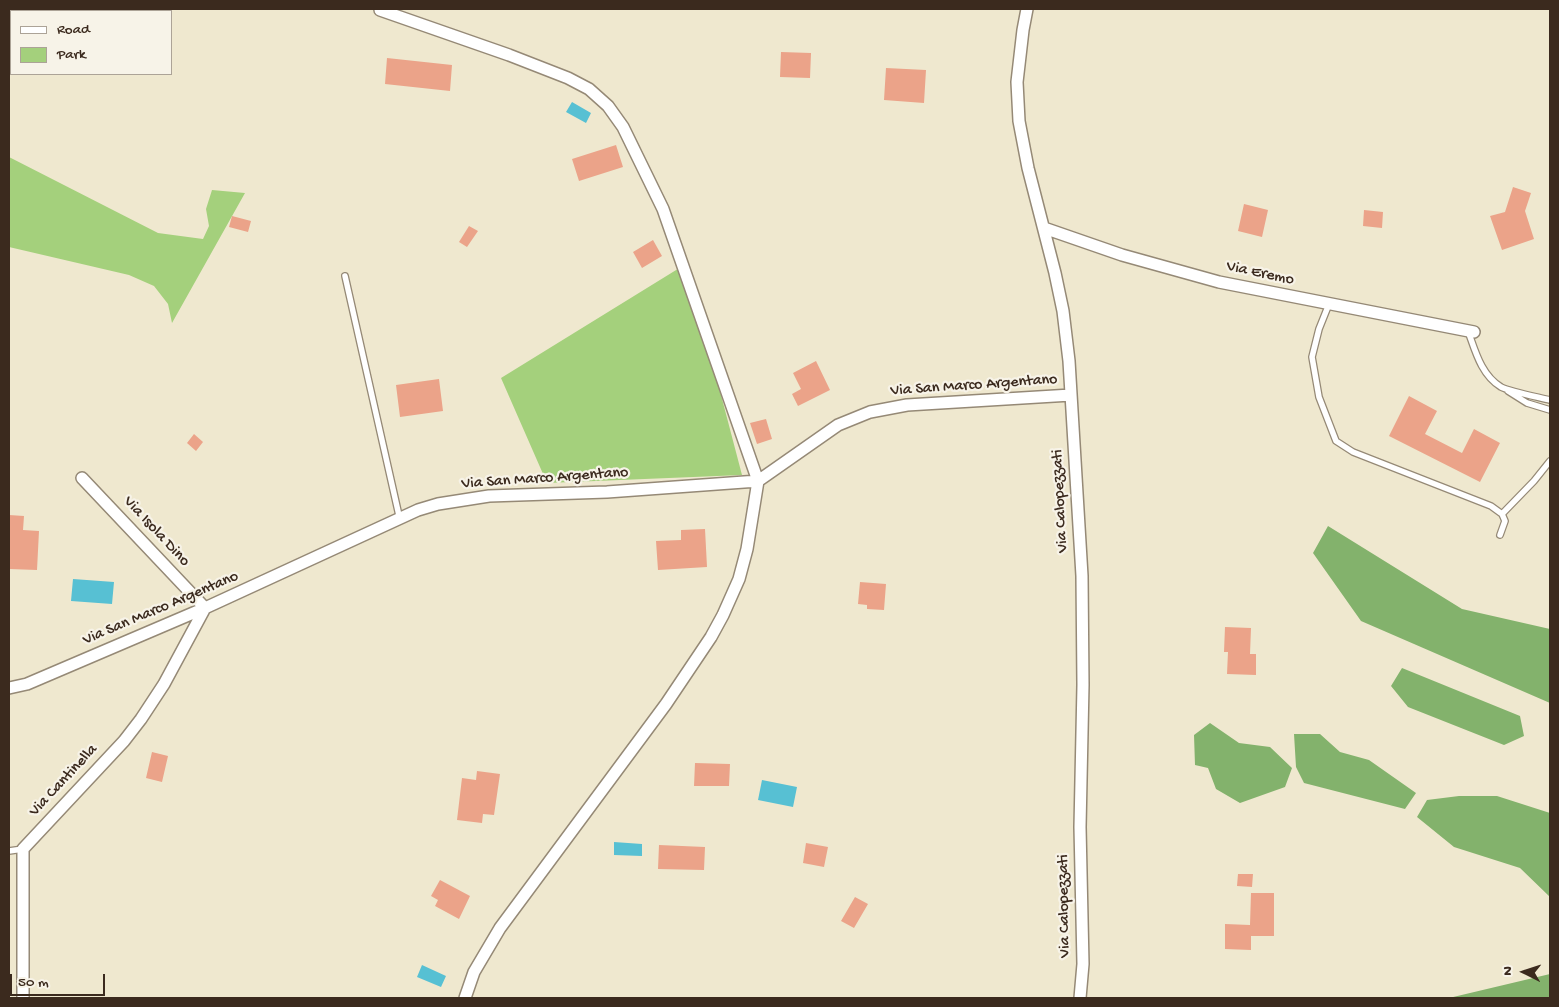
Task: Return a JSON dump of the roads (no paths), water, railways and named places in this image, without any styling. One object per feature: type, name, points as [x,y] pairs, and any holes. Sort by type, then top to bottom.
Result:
[{"type":"street","name":"Via Calopezzati","points":[[1027,9],[1019,59],[1018,108],[1024,152],[1063,311],[1068,346],[1083,617],[1080,844],[1083,964],[1080,998]]},
{"type":"street","points":[[380,10],[509,55],[568,78],[589,89],[608,106],[622,127],[666,215],[758,481],[747,549],[739,579],[711,637],[666,704],[500,928],[478,965],[465,998]]},
{"type":"street","name":"Via Eremo","points":[[1044,228],[1122,255],[1192,275],[1255,290],[1471,331]]},
{"type":"street","name":"Via San Marco Argentano","points":[[9,688],[27,684],[205,608],[400,520],[418,510],[438,504],[489,496],[607,492],[758,481],[838,425],[870,412],[907,405],[1071,395]]},
{"type":"street","name":"Via Isola Dino","points":[[82,478],[205,608]]},
{"type":"street","name":"Via Cantinella","points":[[23,849],[124,741],[142,719],[164,684],[205,608]]},
{"type":"street","points":[[23,849],[23,998]]},
{"type":"lane","points":[[345,276],[400,520]]},
{"type":"lane","points":[[1328,304],[1318,330],[1312,357],[1319,397],[1336,441],[1353,452],[1491,506],[1502,514],[1505,521],[1500,534]]},
{"type":"lane","points":[[1471,331],[1480,363],[1489,376],[1527,403],[1550,410]]},
{"type":"lane","points":[[1502,387],[1550,400]]},
{"type":"lane","points":[[1502,514],[1534,481],[1550,461]]},
{"type":"lane","points":[[9,851],[23,849]]},
{"type":"water","points":[[572,102],[591,113],[586,123],[566,112]]},
{"type":"water","points":[[73,579],[114,582],[112,604],[71,601]]},
{"type":"water","points":[[762,780],[797,787],[793,807],[758,800]]},
{"type":"water","points":[[614,842],[642,844],[642,856],[614,855]]},
{"type":"water","points":[[422,965],[446,976],[441,987],[417,977]]}]
